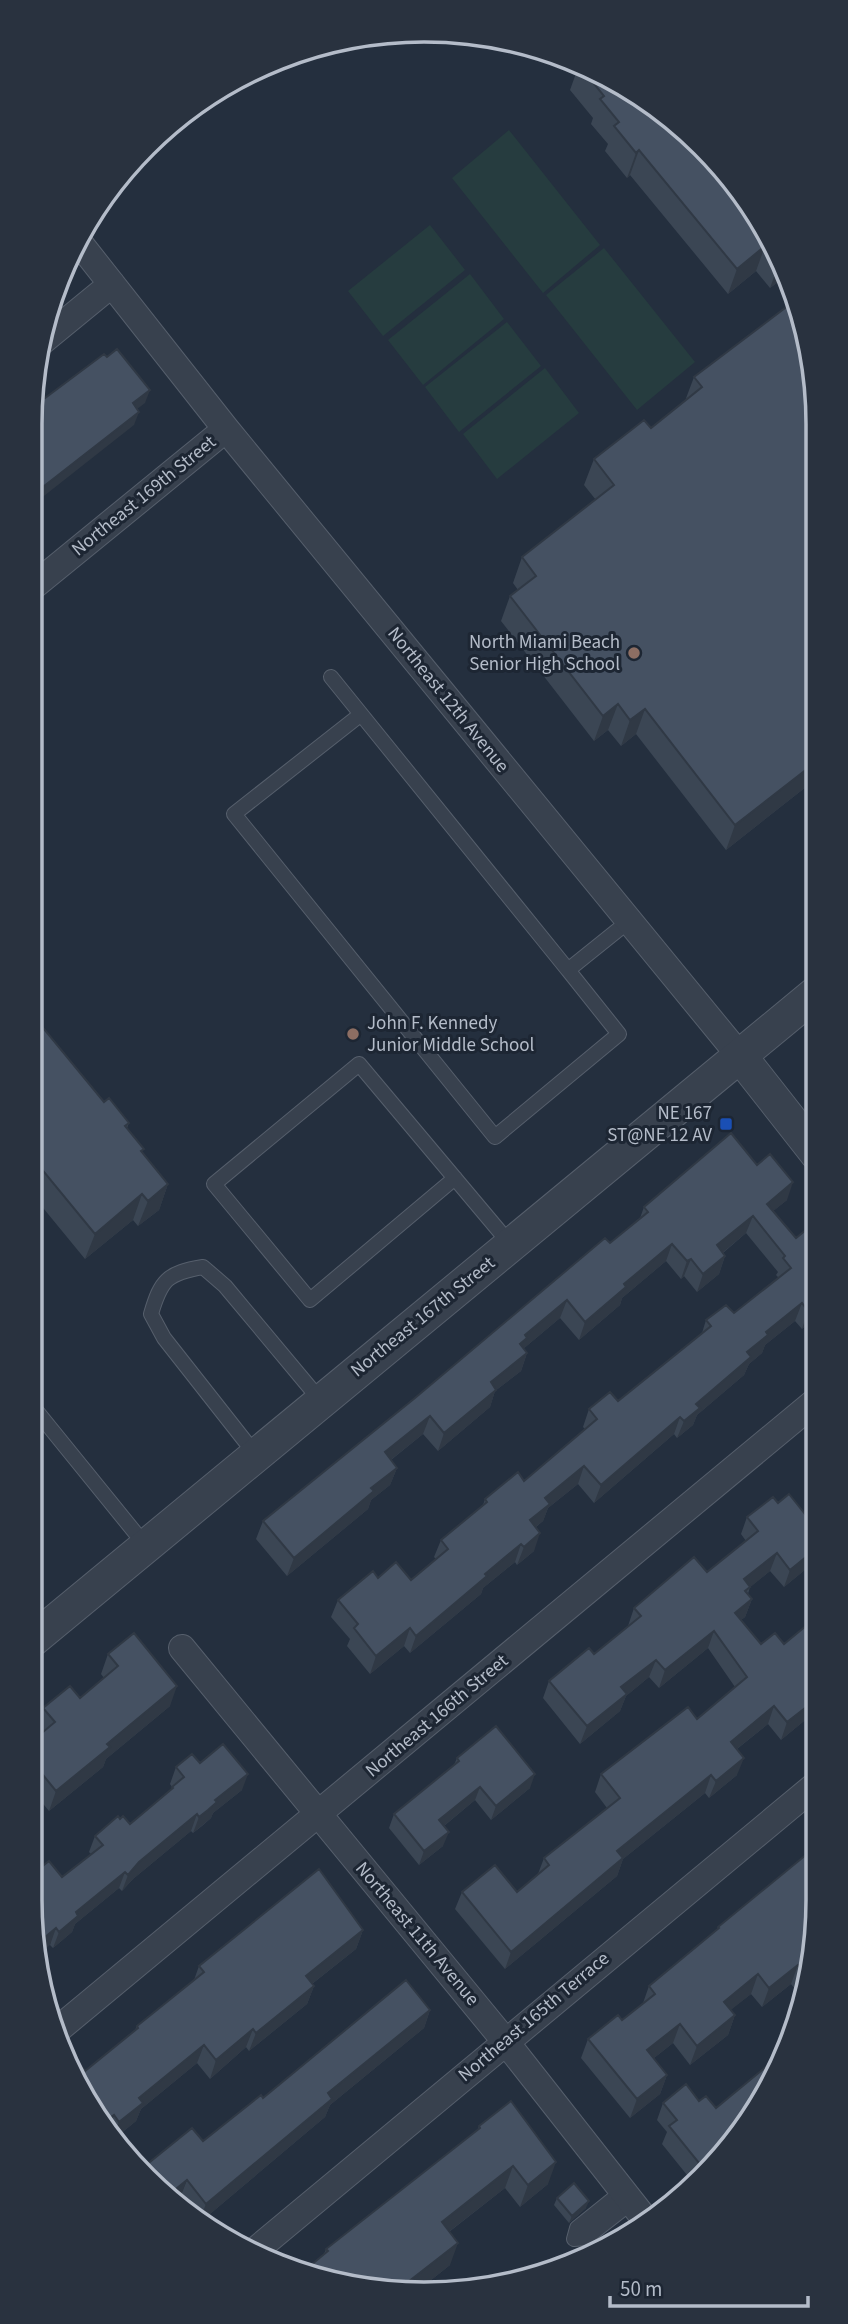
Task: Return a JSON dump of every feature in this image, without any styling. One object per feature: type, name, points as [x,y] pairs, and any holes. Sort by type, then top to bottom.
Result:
[{"type":"street","name":"Northeast 12th Avenue","points":[[85,249],[226,429],[806,1140]]},
{"type":"street","points":[[53,332],[112,284]]},
{"type":"street","name":"Northeast 169th Street","points":[[42,579],[226,429]]},
{"type":"street","name":"Northeast 167th Street","points":[[42,1632],[806,1001]]},
{"type":"street","name":"Northeast 166th Street","points":[[63,2025],[806,1409]]},
{"type":"street","name":"Northeast 11th Avenue","points":[[181,1648],[505,2041],[641,2214]]},
{"type":"street","name":"Northeast 165th Terrace","points":[[261,2246],[806,1793]]},
{"type":"lane","points":[[331,677],[619,1034],[495,1138],[234,814],[360,715]]},
{"type":"lane","points":[[568,970],[629,922]]},
{"type":"lane","points":[[455,1178],[310,1300],[214,1184],[359,1064],[455,1178],[511,1245]]},
{"type":"lane","points":[[256,1455],[164,1338],[151,1314],[159,1288],[179,1271],[203,1267],[225,1286],[321,1401]]},
{"type":"lane","points":[[42,1418],[146,1546]]},
{"type":"green space","points":[[509,130],[600,245],[543,293],[452,178]]},
{"type":"green space","points":[[430,225],[465,270],[383,336],[348,291]]},
{"type":"green space","points":[[604,248],[695,362],[637,410],[546,295]]},
{"type":"green space","points":[[470,274],[504,319],[423,385],[388,340]]},
{"type":"green space","points":[[507,322],[541,366],[459,432],[425,387]]},
{"type":"green space","points":[[545,368],[579,413],[497,479],[463,434]]},
{"type":"building","points":[[591,80],[657,121],[694,154],[727,191],[763,248],[737,269],[639,150],[636,153],[614,126],[619,122],[600,99],[604,96]]},
{"type":"building","points":[[788,306],[803,374],[806,424],[806,770],[735,825],[645,709],[630,720],[618,704],[603,716],[510,596],[536,576],[522,557],[614,485],[594,459],[644,420],[651,428],[702,387],[694,377]]},
{"type":"building","points":[[117,349],[150,390],[133,403],[139,412],[42,488],[43,397],[104,354],[107,357]]},
{"type":"building","points":[[42,1027],[104,1102],[109,1098],[129,1123],[125,1126],[144,1149],[141,1151],[168,1184],[148,1201],[142,1194],[95,1234],[42,1170]]},
{"type":"building","points":[[731,1133],[757,1165],[770,1154],[793,1182],[767,1204],[796,1238],[806,1230],[806,1308],[802,1303],[766,1332],[768,1335],[747,1352],[751,1357],[696,1404],[700,1408],[684,1421],[680,1417],[601,1485],[584,1466],[545,1498],[550,1504],[530,1520],[540,1533],[524,1547],[521,1544],[416,1636],[410,1628],[376,1656],[354,1628],[358,1624],[338,1600],[373,1571],[378,1578],[396,1562],[411,1580],[448,1549],[441,1540],[487,1502],[485,1499],[518,1472],[524,1481],[597,1419],[589,1409],[610,1392],[618,1401],[711,1326],[706,1320],[726,1305],[734,1313],[791,1268],[783,1258],[785,1256],[753,1216],[717,1245],[725,1256],[703,1274],[691,1259],[687,1261],[672,1244],[624,1284],[626,1287],[585,1322],[567,1300],[525,1335],[527,1338],[520,1344],[527,1353],[491,1382],[496,1390],[444,1433],[430,1416],[385,1452],[397,1468],[371,1488],[374,1491],[294,1558],[263,1521],[415,1398],[605,1238],[610,1243],[648,1212],[644,1207]]},
{"type":"building","points":[[789,1494],[806,1515],[806,1557],[790,1570],[777,1553],[744,1579],[750,1587],[745,1591],[752,1599],[735,1613],[761,1644],[775,1633],[784,1644],[806,1626],[806,1707],[787,1722],[774,1706],[731,1742],[744,1758],[716,1781],[711,1775],[617,1851],[623,1858],[511,1952],[462,1892],[495,1865],[517,1892],[549,1865],[544,1858],[620,1798],[601,1774],[688,1707],[697,1719],[747,1677],[714,1631],[665,1670],[656,1660],[621,1687],[627,1694],[587,1726],[549,1681],[589,1648],[594,1654],[641,1616],[634,1608],[694,1557],[707,1572],[758,1531],[747,1517],[773,1497],[778,1503]]},
{"type":"building","points":[[134,1633],[177,1686],[107,1744],[110,1747],[56,1791],[42,1774],[42,1733],[55,1722],[43,1708],[70,1686],[80,1698],[118,1666],[108,1654]]},
{"type":"building","points":[[496,1726],[535,1774],[496,1806],[480,1787],[439,1820],[449,1832],[424,1851],[394,1814],[459,1761],[457,1758]]},
{"type":"building","points":[[223,1744],[248,1774],[215,1800],[217,1802],[208,1810],[199,1817],[197,1814],[139,1862],[128,1875],[125,1872],[76,1912],[78,1916],[59,1932],[56,1928],[44,1938],[42,1867],[49,1861],[62,1877],[103,1845],[95,1836],[118,1816],[120,1819],[123,1816],[130,1824],[173,1788],[184,1777],[176,1767],[192,1754],[200,1763]]},
{"type":"building","points":[[806,1855],[805,1925],[800,1968],[798,1965],[769,1988],[758,1974],[724,2002],[735,2015],[697,2046],[680,2024],[647,2050],[667,2075],[637,2099],[588,2039],[618,2015],[622,2020],[655,1994],[649,1986]]},
{"type":"building","points":[[319,1869],[363,1930],[306,1976],[314,1986],[256,2033],[253,2029],[216,2060],[204,2045],[139,2098],[143,2103],[119,2122],[114,2115],[110,2118],[79,2065],[85,2071],[138,2028],[137,2026],[204,1972],[199,1966]]},
{"type":"building","points":[[406,1980],[430,2010],[328,2093],[332,2099],[206,2204],[187,2180],[175,2190],[148,2164],[192,2128],[203,2141],[261,2095],[263,2098]]},
{"type":"building","points":[[769,2064],[742,2112],[700,2164],[669,2126],[677,2120],[663,2103],[686,2084],[699,2101],[706,2096],[716,2108]]},
{"type":"building","points":[[511,2101],[556,2162],[528,2185],[513,2166],[442,2222],[458,2243],[409,2281],[349,2275],[311,2265],[328,2251],[326,2249],[480,2128],[479,2126]]},
{"type":"building","points":[[574,2183],[589,2201],[572,2216],[557,2198]]},
{"type":"place","name":"North Miami Beach Senior High School","points":[[634,653]]},
{"type":"place","name":"John F. Kennedy Junior Middle School","points":[[353,1034]]},
{"type":"place","name":"NE 167 ST@NE 12 AV","points":[[726,1124]]}]
